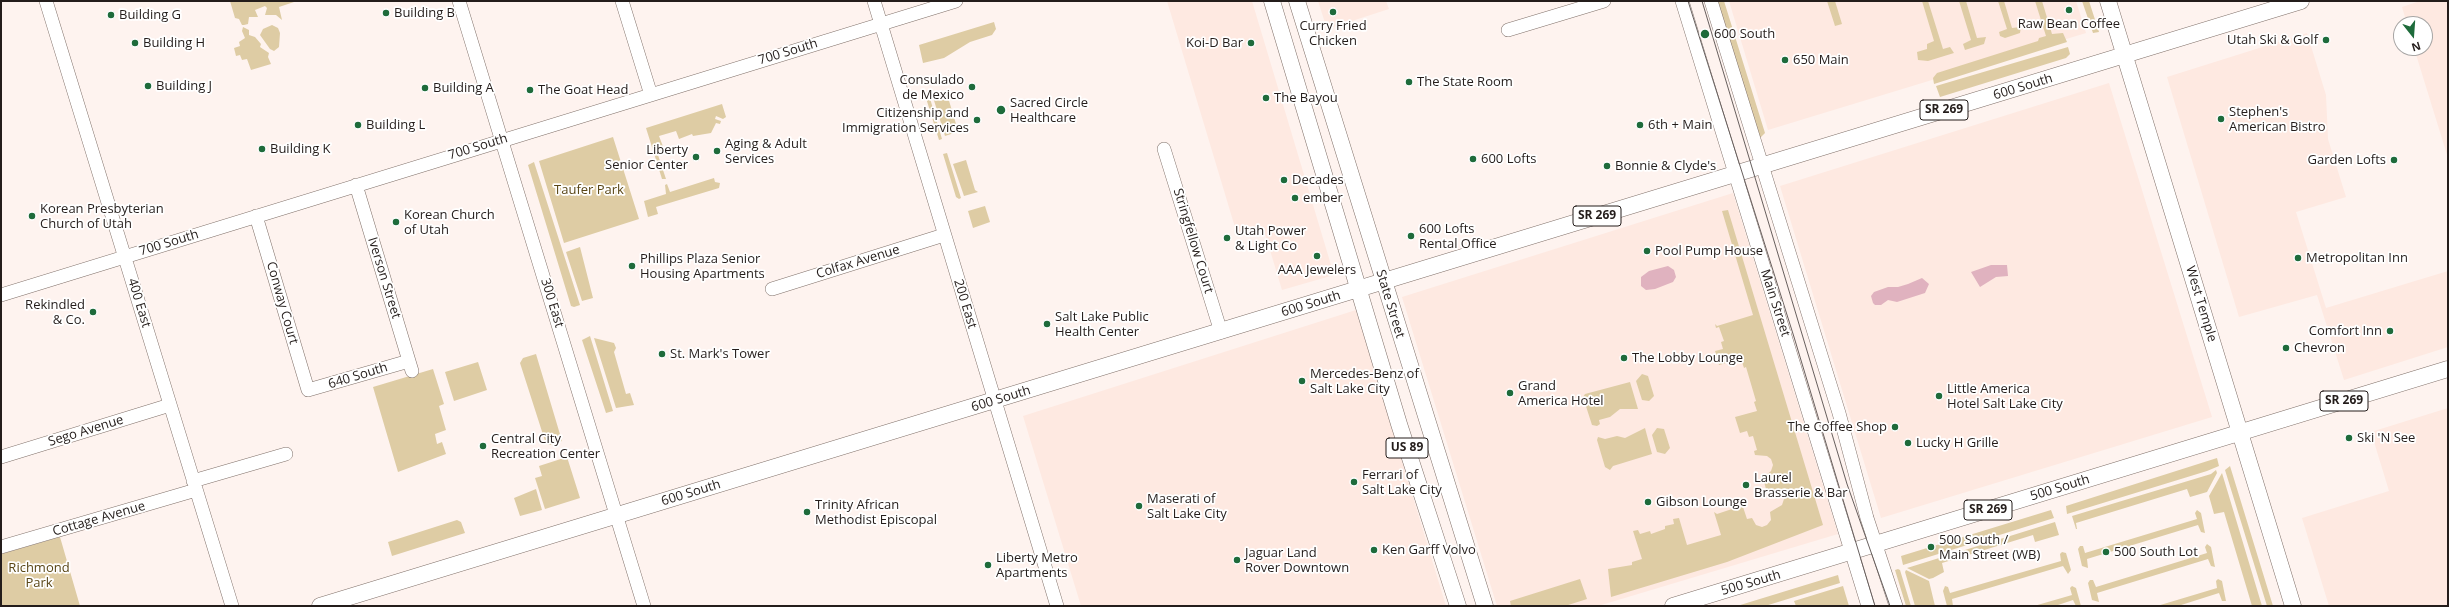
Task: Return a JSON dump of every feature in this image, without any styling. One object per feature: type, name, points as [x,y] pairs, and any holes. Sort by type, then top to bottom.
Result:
[{"type":"main road","name":"State Street","points":[[1272,1],[1360,289],[1399,424],[1458,606]]},
{"type":"main road","name":"State Street","points":[[1297,1],[1383,282],[1485,606]]},
{"type":"main road","name":"West Temple","points":[[2108,1],[2293,606]]},
{"type":"main road","name":"600 South","points":[[320,606],[2301,1]]},
{"type":"main road","name":"500 South","points":[[1673,606],[2448,369]]},
{"type":"street","name":"400 East","points":[[46,1],[232,606]]},
{"type":"street","name":"300 East","points":[[459,1],[644,606]]},
{"type":"street","points":[[622,1],[651,94]]},
{"type":"street","name":"200 East","points":[[874,1],[1057,606]]},
{"type":"street","name":"700 South","points":[[1,294],[956,1]]},
{"type":"street","points":[[1508,30],[1604,1]]},
{"type":"street","name":"Main Street","points":[[1682,1],[1868,606]]},
{"type":"street","points":[[1711,1],[1839,413],[1858,490],[1896,606]]},
{"type":"street","name":"Stringfellow Court","points":[[1164,149],[1221,332]]},
{"type":"street","name":"Iverson Street","points":[[356,185],[410,366]]},
{"type":"street","name":"Conway Court","points":[[256,216],[308,390]]},
{"type":"street","name":"Colfax Avenue","points":[[772,289],[944,235]]},
{"type":"street","name":"640 South","points":[[308,390],[410,366]]},
{"type":"street","name":"Sego Avenue","points":[[1,457],[170,405]]},
{"type":"street","name":"Cottage Avenue","points":[[1,548],[195,486],[286,454]]},
{"type":"shaded area","points":[[1167,1],[1252,1],[1334,275],[1282,290],[1263,227],[1237,234]]},
{"type":"shaded area","points":[[1318,1],[1386,1],[1389,9],[1327,29]]},
{"type":"shaded area","name":"650 Main","points":[[1729,1],[2076,1],[2086,33],[1768,130]]},
{"type":"shaded area","points":[[2420,1],[2448,1],[2448,158],[2416,56],[2433,56],[2433,16],[2405,16],[2402,7]]},
{"type":"shaded area","points":[[2307,33],[2326,95],[2328,139],[2346,197],[2296,212],[2326,308],[2448,271],[2448,347],[2344,380],[2317,295],[2239,317],[2167,77]]},
{"type":"shaded area","points":[[2109,83],[2212,417],[1881,518],[1780,186]]},
{"type":"shaded area","points":[[1733,193],[1838,534],[1598,606],[1497,606],[1402,297]]},
{"type":"shaded area","points":[[1991,265],[2007,265],[2008,276],[1996,277],[1980,287],[1971,272]]},
{"type":"shaded area","points":[[1668,266],[1674,270],[1676,277],[1673,282],[1655,289],[1646,290],[1641,286],[1641,277],[1649,271]]},
{"type":"shaded area","points":[[1922,278],[1929,284],[1925,293],[1897,302],[1888,300],[1881,305],[1875,305],[1873,303],[1871,296],[1874,292],[1888,287],[1898,287]]},
{"type":"shaded area","points":[[1356,310],[1446,606],[1081,606],[1023,416]]},
{"type":"shaded area","points":[[2448,408],[2448,606],[2329,606],[2302,518],[2389,491],[2371,432]]},
{"type":"green space","points":[[230,1],[297,1],[279,7],[282,20],[276,15],[265,15],[267,8],[265,6],[255,10],[258,17],[249,17],[248,24],[242,25],[239,19],[235,18]]},
{"type":"green space","points":[[1716,1],[1724,1],[1765,133],[1761,137],[1758,137]]},
{"type":"green space","points":[[1827,1],[1835,1],[1842,24],[1835,26]]},
{"type":"green space","points":[[1922,1],[1928,1],[1943,49],[1950,47],[1954,53],[1928,61],[1918,60],[1917,52],[1927,49],[1927,44],[1934,41]]},
{"type":"green space","points":[[1959,1],[1966,1],[1977,38],[1986,37],[1984,44],[1965,50],[1963,44],[1971,40]]},
{"type":"green space","points":[[1998,1],[2004,1],[2012,28],[2021,27],[2020,33],[2005,38],[2000,36],[1999,32],[2007,29]]},
{"type":"green space","points":[[2035,1],[2042,1],[2052,34],[2063,33],[2067,42],[1934,84],[1933,78],[1937,73],[2038,41],[2039,38],[2046,36]]},
{"type":"green space","points":[[2082,1],[2089,1],[2099,32],[2093,33]]},
{"type":"green space","points":[[994,22],[996,29],[992,35],[970,42],[944,58],[923,63],[919,45]]},
{"type":"green space","points":[[272,25],[278,28],[280,33],[279,47],[274,51],[270,49],[260,35],[263,29]]},
{"type":"green space","points":[[243,27],[249,30],[249,35],[255,37],[261,44],[260,47],[269,53],[268,57],[271,64],[251,70],[247,59],[242,60],[240,55],[236,56],[234,48],[240,46],[239,42],[245,38],[242,31]]},
{"type":"green space","points":[[2068,47],[2070,54],[2066,58],[1940,97],[1936,86]]},
{"type":"green space","points":[[932,94],[947,94],[956,124],[951,125],[954,133],[945,136]]},
{"type":"green space","points":[[929,95],[942,139],[939,140],[926,98]]},
{"type":"green space","points":[[722,104],[726,117],[723,119],[716,116],[715,119],[721,121],[720,124],[716,123],[711,133],[693,136],[692,134],[679,139],[676,131],[659,136],[664,149],[657,152],[666,179],[662,179],[646,128]]},
{"type":"green space","name":"Taufer Park","points":[[613,137],[639,219],[564,243],[539,161]]},
{"type":"green space","points":[[947,153],[961,198],[959,199],[956,197],[943,154]]},
{"type":"green space","points":[[966,160],[975,190],[978,192],[964,196],[953,164]]},
{"type":"green space","points":[[534,162],[580,305],[574,307],[571,306],[528,165]]},
{"type":"green space","points":[[714,178],[715,182],[720,183],[719,188],[656,207],[658,214],[648,217],[644,201],[666,194],[665,185],[667,184],[670,192]]},
{"type":"green space","points":[[985,206],[990,222],[973,228],[968,211]]},
{"type":"green space","points":[[1728,210],[1823,525],[1727,562],[1611,597],[1608,569],[1632,565],[1632,562],[1642,559],[1633,531],[1638,530],[1640,534],[1650,531],[1651,534],[1665,529],[1665,526],[1674,524],[1673,519],[1679,518],[1687,545],[1721,535],[1714,512],[1717,514],[1741,506],[1742,504],[1747,519],[1752,518],[1756,525],[1762,527],[1767,525],[1771,520],[1770,512],[1782,505],[1784,499],[1782,493],[1777,490],[1766,489],[1763,478],[1771,471],[1773,465],[1771,459],[1767,456],[1755,455],[1754,451],[1757,450],[1753,436],[1749,437],[1747,431],[1740,433],[1735,417],[1757,411],[1754,402],[1756,401],[1746,367],[1744,368],[1741,359],[1719,365],[1715,351],[1723,349],[1721,342],[1724,341],[1719,327],[1716,328],[1715,324],[1717,326],[1753,315],[1722,211]]},
{"type":"green space","points":[[580,247],[593,298],[582,301],[566,252]]},
{"type":"green space","points":[[590,336],[613,411],[606,413],[582,340]]},
{"type":"green space","points":[[594,338],[614,343],[616,348],[614,352],[626,394],[630,393],[634,405],[616,408]]},
{"type":"green space","points":[[536,354],[562,441],[550,445],[546,444],[520,363],[523,358]]},
{"type":"green space","points":[[478,362],[487,390],[454,401],[445,372]]},
{"type":"green space","points":[[433,369],[444,404],[439,406],[446,430],[435,434],[437,444],[442,442],[446,454],[398,472],[373,387]]},
{"type":"green space","points":[[1642,374],[1648,376],[1654,396],[1649,401],[1642,400],[1636,381]]},
{"type":"green space","points":[[1630,382],[1638,409],[1620,409],[1610,417],[1599,420],[1600,424],[1597,426],[1592,425],[1583,397],[1585,394]]},
{"type":"green space","points":[[1645,428],[1652,454],[1613,466],[1610,470],[1605,467],[1597,440],[1598,437],[1605,439],[1617,436],[1625,438]]},
{"type":"green space","points":[[1657,428],[1664,429],[1670,448],[1665,454],[1657,452],[1652,435]]},
{"type":"green space","points":[[567,457],[580,498],[545,509],[535,478],[542,476],[539,466]]},
{"type":"green space","points":[[2217,458],[2219,466],[2207,471],[2067,514],[2066,506]]},
{"type":"green space","points":[[2230,466],[2273,606],[2267,606],[2225,470]]},
{"type":"green space","points":[[2216,470],[2217,473],[2207,492],[2190,497],[2187,489],[2076,523],[2076,529],[2072,516],[2211,474]]},
{"type":"green space","points":[[2222,473],[2262,606],[2252,606],[2224,512],[2214,514],[2209,496]]},
{"type":"green space","points":[[536,489],[542,510],[520,516],[514,498]]},
{"type":"green space","points":[[2051,510],[2054,518],[1903,565],[1901,556]]},
{"type":"green space","points":[[2197,510],[2201,513],[2205,533],[2201,532],[2198,525],[2087,559],[2088,568],[2082,566],[2078,549],[2080,546],[2083,546],[2085,553],[2197,519],[2195,513]]},
{"type":"green space","points":[[457,520],[461,522],[465,533],[392,556],[388,542]]},
{"type":"green space","points":[[2055,522],[2059,535],[2035,542],[2033,535],[1942,563],[1944,572],[1933,578],[1929,579],[1907,568]]},
{"type":"green space","name":"Richmond Park","points":[[60,537],[80,606],[1,606],[1,554]]},
{"type":"green space","points":[[2207,544],[2211,547],[2215,567],[2211,566],[2208,559],[2097,593],[2099,602],[2092,600],[2088,583],[2090,580],[2093,580],[2096,587],[2207,553],[2205,547]]},
{"type":"green space","points":[[2062,552],[2066,553],[2071,570],[2068,574],[2063,566],[1952,599],[1953,606],[1947,606],[1943,591],[1945,586],[1948,587],[1950,593],[2061,561],[2060,554]]},
{"type":"green space","points":[[1895,570],[1900,570],[1911,606],[1906,606]]},
{"type":"green space","points":[[1906,570],[1929,581],[1935,606],[1915,606],[1905,572]]},
{"type":"green space","points":[[1838,575],[1840,583],[1765,606],[1737,606]]},
{"type":"green space","points":[[1580,579],[1587,599],[1565,606],[1511,606],[1510,601]]},
{"type":"green space","points":[[2218,579],[2222,581],[2226,601],[2222,601],[2219,593],[2178,606],[2157,606],[2217,588],[2216,581]]},
{"type":"green space","points":[[1843,586],[1849,606],[1796,606],[1794,601]]},
{"type":"green space","points":[[2072,586],[2076,588],[2081,606],[2076,606],[2073,600],[2055,606],[2034,606],[2072,595],[2070,588]]},
{"type":"tram line","points":[[1688,1],[1794,337],[1875,606]]},
{"type":"tram line","points":[[1702,1],[1847,484],[1890,606]]},
{"type":"place","name":"Raw Bean Coffee","points":[[2069,10]]},
{"type":"place","name":"Curry Fried Chicken","points":[[1333,12]]},
{"type":"place","name":"Building B","points":[[386,13]]},
{"type":"place","name":"Building G","points":[[111,15]]},
{"type":"place","name":"600 South","points":[[1705,34]]},
{"type":"place","name":"Utah Ski & Golf","points":[[2326,40]]},
{"type":"place","name":"Building H","points":[[135,43]]},
{"type":"place","name":"Koi-D Bar","points":[[1251,43]]},
{"type":"place","name":"650 Main","points":[[1785,60]]},
{"type":"place","name":"The State Room","points":[[1409,82]]},
{"type":"place","name":"Building J","points":[[148,86]]},
{"type":"place","name":"Consulado de Mexico","points":[[972,87]]},
{"type":"place","name":"Building A","points":[[425,88]]},
{"type":"place","name":"The Goat Head","points":[[530,90]]},
{"type":"place","name":"The Bayou","points":[[1266,98]]},
{"type":"place","name":"Sacred Circle Healthcare","points":[[1001,110]]},
{"type":"place","name":"Stephen's American Bistro","points":[[2221,119]]},
{"type":"place","name":"Citizenship and Immigration Services","points":[[977,120]]},
{"type":"place","name":"Building L","points":[[358,125]]},
{"type":"place","name":"6th + Main","points":[[1640,125]]},
{"type":"place","name":"Building K","points":[[262,149]]},
{"type":"place","name":"Aging & Adult Services","points":[[717,151]]},
{"type":"place","name":"Liberty Senior Center","points":[[696,157]]},
{"type":"place","name":"600 Lofts","points":[[1473,159]]},
{"type":"place","name":"Garden Lofts","points":[[2394,160]]},
{"type":"place","name":"Bonnie & Clyde's","points":[[1607,166]]},
{"type":"place","name":"Decades","points":[[1284,180]]},
{"type":"place","name":"ember","points":[[1295,198]]},
{"type":"place","name":"Korean Presbyterian Church of Utah","points":[[32,216]]},
{"type":"place","name":"Korean Church of Utah","points":[[396,222]]},
{"type":"place","name":"600 Lofts Rental Office","points":[[1411,236]]},
{"type":"place","name":"Utah Power & Light Co","points":[[1227,238]]},
{"type":"place","name":"Pool Pump House","points":[[1647,251]]},
{"type":"place","name":"AAA Jewelers","points":[[1317,256]]},
{"type":"place","name":"Metropolitan Inn","points":[[2298,258]]},
{"type":"place","name":"Phillips Plaza Senior Housing Apartments","points":[[632,266]]},
{"type":"place","name":"Rekindled & Co.","points":[[93,312]]},
{"type":"place","name":"Salt Lake Public Health Center","points":[[1047,324]]},
{"type":"place","name":"Comfort Inn","points":[[2390,331]]},
{"type":"place","name":"Chevron","points":[[2286,348]]},
{"type":"place","name":"St. Mark's Tower","points":[[662,354]]},
{"type":"place","name":"The Lobby Lounge","points":[[1624,358]]},
{"type":"place","name":"Mercedes-Benz of Salt Lake City","points":[[1302,381]]},
{"type":"place","name":"Grand America Hotel","points":[[1510,393]]},
{"type":"place","name":"Little America Hotel Salt Lake City","points":[[1939,396]]},
{"type":"place","name":"The Coffee Shop","points":[[1895,427]]},
{"type":"place","name":"Ski 'N See","points":[[2349,438]]},
{"type":"place","name":"Lucky H Grille","points":[[1908,443]]},
{"type":"place","name":"Central City Recreation Center","points":[[483,446]]},
{"type":"place","name":"Ferrari of Salt Lake City","points":[[1354,482]]},
{"type":"place","name":"Laurel Brasserie & Bar","points":[[1746,485]]},
{"type":"place","name":"Gibson Lounge","points":[[1648,502]]},
{"type":"place","name":"Maserati of Salt Lake City","points":[[1139,506]]},
{"type":"place","name":"Trinity African Methodist Episcopal","points":[[807,512]]},
{"type":"place","name":"500 South / Main Street (WB)","points":[[1931,547]]},
{"type":"place","name":"Ken Garff Volvo","points":[[1374,550]]},
{"type":"place","name":"500 South Lot","points":[[2106,552]]},
{"type":"place","name":"Jaguar Land Rover Downtown","points":[[1237,560]]},
{"type":"place","name":"Liberty Metro Apartments","points":[[988,565]]}]
